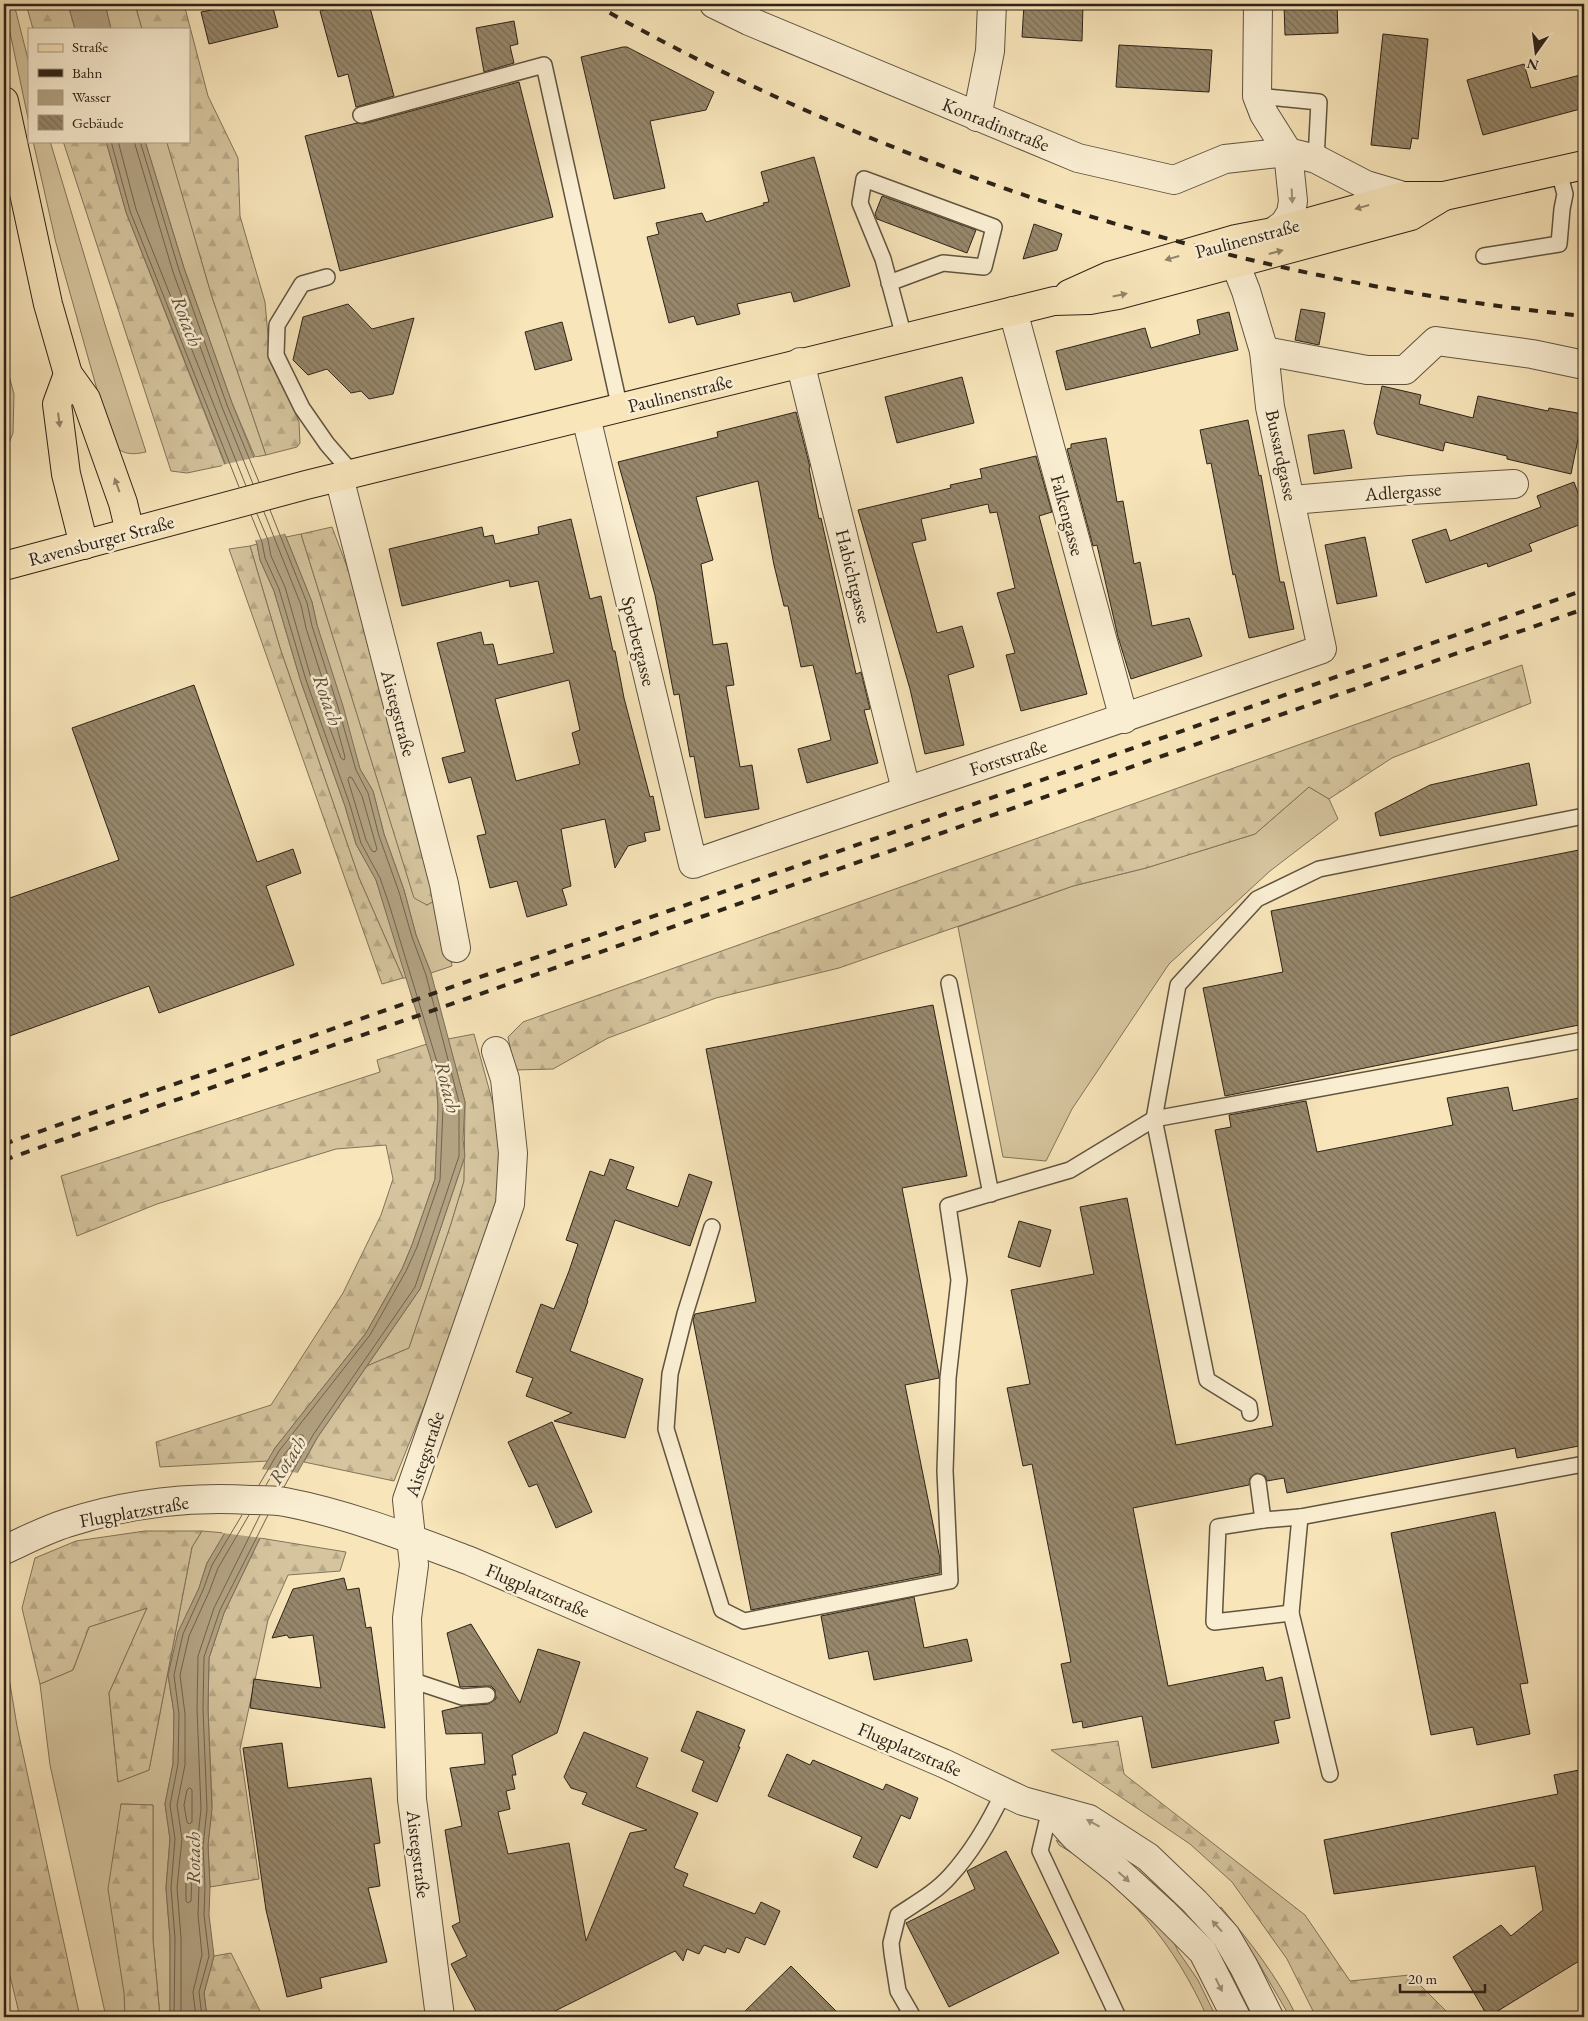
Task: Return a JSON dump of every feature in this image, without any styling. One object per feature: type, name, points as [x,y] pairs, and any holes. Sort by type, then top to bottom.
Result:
[{"type":"main road","points":[[4,102],[48,304],[68,374],[86,399],[123,503],[130,532]]},
{"type":"main road","name":"Paulinenstraße","points":[[1054,301],[1109,276],[1236,239],[1272,232],[1403,196],[1444,196],[1571,168]]},
{"type":"main road","name":"Paulinenstraße","points":[[306,485],[1054,301],[1090,300],[1118,296],[1411,216],[1444,196]]},
{"type":"main road","points":[[68,374],[57,404],[66,474],[84,545]]},
{"type":"main road","name":"Ravensburger Straße","points":[[4,566],[306,485]]},
{"type":"street","name":"Konradinstraße","points":[[714,4],[749,12],[977,117],[1078,158],[1174,180],[1225,159],[1288,152]]},
{"type":"street","points":[[977,117],[990,50],[992,4]]},
{"type":"street","points":[[1258,4],[1257,96],[1264,114],[1288,152],[1293,201],[1291,213],[1284,224],[1272,232]]},
{"type":"street","points":[[1288,152],[1316,159],[1366,185],[1403,196]]},
{"type":"street","name":"Bussardgasse","points":[[1235,263],[1246,291],[1264,351],[1270,407],[1292,500],[1322,650]]},
{"type":"street","name":"Falkengasse","points":[[1013,311],[1124,719]]},
{"type":"street","points":[[1264,351],[1367,370],[1405,370],[1436,341],[1532,354],[1584,365]]},
{"type":"street","name":"Habichtgasse","points":[[800,362],[906,790]]},
{"type":"street","name":"Sperbergasse","points":[[586,417],[692,864]]},
{"type":"street","name":"Aistegstraße","points":[[346,476],[444,884],[456,948]]},
{"type":"street","name":"Adlergasse","points":[[1292,500],[1514,484]]},
{"type":"street","name":"Forststraße","points":[[692,864],[906,790],[1124,719],[1322,650]]},
{"type":"street","name":"Aistegstraße","points":[[440,2017],[412,1799],[407,1618],[414,1565],[407,1500],[510,1204],[513,1153],[505,1079],[496,1051]]},
{"type":"street","name":"Flugplatzstraße","points":[[4,1550],[66,1523],[116,1511],[166,1502],[223,1498],[283,1502],[333,1513],[411,1539],[488,1568],[943,1763],[1023,1801],[1089,1819],[1148,1857],[1175,1882],[1226,1936],[1269,2017]]},
{"type":"street","points":[[1050,1809],[1075,1837],[1118,1871],[1203,1952],[1236,2017]]},
{"type":"lane","points":[[361,115],[544,65],[620,408]]},
{"type":"lane","points":[[1257,96],[1319,102],[1316,159]]},
{"type":"lane","points":[[1484,256],[1559,244],[1562,209],[1571,168]]},
{"type":"lane","points":[[889,283],[943,264],[984,267],[994,227],[864,179],[860,203],[883,259],[889,283],[904,337]]},
{"type":"lane","points":[[327,277],[302,284],[277,325],[276,355],[302,408],[346,476]]},
{"type":"lane","points":[[1250,1413],[1249,1406],[1207,1380],[1154,1119],[1178,985],[1257,900],[1319,869],[1584,816]]},
{"type":"lane","points":[[949,983],[991,1194]]},
{"type":"lane","points":[[712,1227],[685,1314],[670,1374],[666,1429],[722,1610],[744,1621],[950,1581],[945,1470],[948,1378],[959,1280],[948,1206],[1070,1170],[1154,1119],[1584,1040]]},
{"type":"lane","points":[[1291,1613],[1214,1622],[1218,1527],[1263,1520],[1300,1517],[1584,1464]]},
{"type":"lane","points":[[1258,1482],[1263,1520]]},
{"type":"lane","points":[[1300,1517],[1291,1613],[1330,1774]]},
{"type":"lane","points":[[408,1679],[462,1697],[487,1695]]},
{"type":"lane","points":[[913,2017],[898,1990],[891,1943],[898,1915],[923,1899],[950,1877],[971,1849],[994,1812],[1004,1791]]},
{"type":"lane","points":[[1050,1809],[1040,1851],[1118,2017]]},
{"type":"green space","points":[[4,4],[14,4],[28,59],[28,118]]},
{"type":"green space","points":[[26,4],[68,4],[75,28],[33,28]]},
{"type":"green space","points":[[105,4],[135,4],[142,28],[111,28]]},
{"type":"green space","points":[[135,4],[184,4],[208,96],[238,158],[240,216],[265,302],[269,347],[299,422],[300,443],[297,447],[266,455],[212,297],[167,143],[190,142],[190,28],[142,28]]},
{"type":"green space","points":[[33,142],[50,142],[106,328],[146,452],[136,454],[123,452],[112,443],[56,243]]},
{"type":"green space","points":[[63,142],[106,142],[126,212],[225,465],[187,473],[171,471]]},
{"type":"green space","points":[[145,142],[167,142],[212,297],[266,455],[255,457],[232,403],[184,268]]},
{"type":"green space","points":[[4,357],[14,394],[13,433],[4,456]]},
{"type":"green space","points":[[332,527],[349,572],[361,587],[439,898],[427,905],[414,898],[301,534]]},
{"type":"green space","points":[[301,534],[414,897],[427,905],[439,898],[452,966],[431,973],[416,935],[404,890],[384,834],[373,791],[360,769],[317,625],[312,602],[286,537]]},
{"type":"green space","points":[[257,544],[260,560],[274,591],[301,682],[345,806],[356,844],[376,880],[407,978],[403,978],[359,878],[280,648],[250,546]]},
{"type":"green space","points":[[250,546],[280,648],[359,878],[403,978],[382,984],[229,549]]},
{"type":"green space","points":[[1522,665],[1531,703],[1392,758],[1329,799],[1309,787],[1255,834],[1146,868],[1073,886],[839,968],[716,998],[608,1038],[553,1069],[515,1070],[508,1037],[523,1022]]},
{"type":"green space","points":[[1309,787],[1329,799],[1338,819],[1270,871],[1169,964],[1072,1109],[1046,1161],[1003,1157],[958,927],[1073,886],[1146,868],[1255,834]]},
{"type":"green space","points":[[474,1034],[506,1151],[495,1222],[462,1312],[394,1481],[304,1462],[317,1438],[367,1366],[409,1348],[464,1181],[465,1102],[448,1039]]},
{"type":"green space","points":[[427,1044],[436,1076],[438,1108],[435,1179],[402,1269],[366,1333],[275,1448],[268,1461],[160,1467],[156,1442],[271,1405],[343,1293],[381,1215],[393,1179],[386,1145],[336,1149],[157,1204],[77,1236],[61,1176],[380,1072],[377,1060]]},
{"type":"green space","points":[[465,1156],[464,1181],[409,1348],[367,1366],[420,1289]]},
{"type":"green space","points":[[145,1531],[202,1531],[192,1547],[149,1770],[118,1782],[109,1693],[147,1608],[89,1627],[73,1670],[40,1684],[22,1608],[35,1558],[76,1541]]},
{"type":"green space","points":[[202,1531],[225,1533],[207,1563],[199,1588],[179,1632],[168,1675],[174,1713],[173,1764],[165,1804],[170,1839],[166,1888],[170,1938],[170,2017],[160,2017],[153,1940],[153,1805],[121,1804],[125,2017],[106,2017],[50,1765],[40,1684],[73,1670],[89,1627],[147,1608],[109,1693],[118,1782],[149,1770],[192,1547]]},
{"type":"green space","points":[[260,1538],[346,1552],[340,1571],[288,1575],[268,1620],[240,1749],[259,1879],[210,1887],[208,1845],[212,1805],[208,1709],[209,1658],[224,1613]]},
{"type":"green space","points":[[4,1634],[9,1639],[9,1678],[17,1726],[80,2017],[20,2017],[4,1951]]},
{"type":"green space","points":[[1118,1741],[1124,1774],[1305,1915],[1350,1981],[1410,1975],[1452,2017],[1316,2017],[1287,1959],[1232,1882],[1190,1844],[1051,1750]]},
{"type":"green space","points":[[121,1804],[153,1805],[153,1940],[160,2017],[125,2017],[124,1993],[108,1889]]},
{"type":"green space","points":[[1056,1840],[1099,1865],[1168,1930],[1178,1951],[1198,1980],[1216,2017],[1207,2017],[1180,1966],[1146,1919],[1106,1879],[1059,1845]]},
{"type":"green space","points":[[1221,1907],[1272,1973],[1297,2017],[1290,2017],[1255,1957],[1217,1912]]},
{"type":"green space","points":[[231,1953],[263,2017],[207,2017],[204,1993],[214,1956]]},
{"type":"water","points":[[68,4],[105,4],[111,28],[75,28]]},
{"type":"water","name":"Rotach","points":[[106,142],[145,142],[184,268],[232,403],[312,602],[317,625],[343,706],[360,769],[373,791],[384,834],[404,890],[416,935],[431,973],[465,1102],[463,1139],[465,1156],[420,1289],[317,1438],[258,1542],[224,1613],[209,1658],[208,1709],[212,1809],[208,1845],[209,1915],[214,1956],[204,1993],[207,2017],[170,2017],[170,1938],[166,1888],[170,1839],[165,1804],[173,1764],[174,1713],[168,1675],[178,1632],[199,1588],[207,1563],[275,1448],[366,1333],[402,1269],[435,1179],[438,1108],[436,1076],[376,880],[356,844],[345,806],[301,682],[274,591],[260,560],[257,544],[126,212]]},
{"type":"pier","points":[[257,457],[287,533],[253,541],[222,465]]},
{"type":"pier","points":[[260,1469],[300,1473],[263,1538],[222,1533]]},
{"type":"building","points":[[210,4],[272,4],[278,27],[209,44],[201,12],[212,10]]},
{"type":"building","points":[[346,4],[369,4],[394,96],[356,107],[348,74],[338,77],[320,11]]},
{"type":"building","points":[[1024,4],[1083,4],[1082,41],[1022,37]]},
{"type":"building","points":[[1284,4],[1337,4],[1338,33],[1285,35]]},
{"type":"building","points":[[514,21],[518,44],[510,46],[514,63],[484,72],[476,28]]},
{"type":"building","points":[[1383,34],[1428,39],[1418,139],[1412,138],[1410,149],[1371,145]]},
{"type":"building","points":[[1119,45],[1212,50],[1209,92],[1116,87]]},
{"type":"building","points":[[627,47],[714,92],[706,110],[650,121],[665,188],[614,199],[581,57]]},
{"type":"building","points":[[1524,64],[1531,88],[1584,74],[1584,108],[1483,135],[1467,80]]},
{"type":"building","points":[[519,82],[553,217],[340,271],[305,136],[357,123],[363,124]]},
{"type":"building","points":[[814,157],[850,286],[794,302],[791,292],[737,304],[740,314],[697,325],[694,316],[669,323],[647,237],[659,234],[656,223],[702,213],[706,222],[764,205],[763,203],[769,202],[761,172]]},
{"type":"building","points":[[882,196],[976,230],[967,253],[877,219],[875,214]]},
{"type":"building","points":[[1034,224],[1062,234],[1057,250],[1023,259]]},
{"type":"building","points":[[348,304],[372,329],[414,318],[393,394],[369,399],[361,391],[351,393],[327,369],[308,375],[293,360],[303,317]]},
{"type":"building","points":[[1301,309],[1325,313],[1319,345],[1295,340]]},
{"type":"building","points":[[1229,312],[1238,350],[1066,390],[1056,351],[1145,328],[1151,348],[1200,334],[1197,320]]},
{"type":"building","points":[[562,322],[572,360],[535,370],[525,332]]},
{"type":"building","points":[[962,377],[974,423],[897,443],[885,397]]},
{"type":"building","points":[[1382,386],[1421,395],[1419,404],[1473,418],[1478,396],[1548,411],[1549,408],[1583,414],[1571,474],[1507,459],[1507,456],[1445,442],[1443,451],[1377,434],[1374,423]]},
{"type":"building","points":[[796,412],[856,674],[861,672],[870,709],[864,710],[878,763],[807,783],[798,749],[831,740],[813,665],[801,667],[788,606],[784,606],[774,565],[758,481],[696,497],[713,560],[701,564],[713,645],[727,643],[734,685],[726,686],[740,767],[752,765],[759,809],[705,818],[694,756],[690,757],[679,694],[674,695],[655,595],[618,462],[718,437],[717,432]]},
{"type":"building","points":[[1248,420],[1259,476],[1261,475],[1280,582],[1284,582],[1294,629],[1249,638],[1235,574],[1233,575],[1211,463],[1207,464],[1200,430]]},
{"type":"building","points":[[1344,430],[1352,468],[1314,474],[1308,435]]},
{"type":"building","points":[[1106,438],[1117,502],[1123,501],[1134,564],[1140,562],[1152,626],[1189,618],[1202,656],[1131,679],[1118,637],[1097,545],[1093,546],[1067,449],[1071,448],[1071,444]]},
{"type":"building","points":[[1036,456],[1052,512],[1039,516],[1087,694],[1021,711],[1006,655],[1015,653],[997,593],[1015,588],[997,512],[990,513],[988,504],[921,519],[926,540],[912,543],[937,633],[962,626],[974,667],[948,675],[964,745],[925,754],[910,689],[858,510],[951,488],[950,485],[982,478],[980,469]]},
{"type":"building","points":[[1574,482],[1584,509],[1584,523],[1529,544],[1532,551],[1488,567],[1487,563],[1426,583],[1412,540],[1446,529],[1450,541],[1541,507],[1537,496]]},
{"type":"building","points":[[571,519],[590,599],[601,596],[613,651],[615,651],[624,698],[650,797],[653,796],[660,830],[644,833],[646,841],[628,846],[615,868],[605,819],[561,829],[571,886],[562,889],[567,905],[527,917],[517,881],[490,888],[477,836],[486,834],[471,777],[449,783],[442,758],[465,752],[437,643],[481,632],[484,645],[493,644],[498,665],[554,653],[538,581],[510,587],[509,580],[402,606],[389,549],[482,527],[484,537],[493,535],[495,544],[539,534],[538,527]],"holes":[[[569,680],[580,730],[572,733],[580,764],[516,781],[495,699]]]},
{"type":"building","points":[[1365,537],[1377,596],[1337,604],[1325,545]]},
{"type":"building","points":[[194,685],[257,862],[293,849],[301,873],[266,886],[294,965],[159,1013],[149,986],[4,1038],[4,900],[119,860],[72,728]]},
{"type":"building","points":[[1529,763],[1537,805],[1380,836],[1375,813],[1430,785]]},
{"type":"building","points":[[1584,849],[1584,1024],[1225,1096],[1203,988],[1283,972],[1271,911]]},
{"type":"building","points":[[933,1005],[967,1176],[902,1188],[939,1374],[939,1378],[905,1385],[940,1559],[940,1573],[751,1610],[693,1320],[695,1314],[756,1302],[706,1049]]},
{"type":"building","points":[[1508,1087],[1513,1111],[1584,1097],[1584,1445],[1517,1458],[1515,1448],[1287,1493],[1284,1478],[1267,1481],[1265,1476],[1257,1473],[1250,1478],[1249,1485],[1133,1508],[1168,1686],[1263,1667],[1266,1681],[1282,1677],[1290,1718],[1274,1721],[1279,1743],[1152,1768],[1142,1716],[1083,1728],[1082,1721],[1073,1723],[1061,1664],[1071,1662],[1032,1464],[1023,1466],[1007,1388],[1030,1384],[1011,1290],[1094,1274],[1080,1207],[1127,1198],[1176,1445],[1273,1426],[1215,1130],[1231,1127],[1229,1115],[1306,1101],[1317,1152],[1453,1125],[1447,1098]]},
{"type":"building","points":[[610,1159],[634,1167],[626,1189],[678,1207],[689,1174],[712,1182],[690,1246],[615,1220],[570,1351],[643,1379],[625,1438],[554,1421],[572,1413],[526,1396],[533,1378],[516,1372],[541,1304],[554,1309],[569,1271],[578,1244],[566,1240],[590,1171],[604,1176]]},
{"type":"building","points":[[1019,1221],[1051,1230],[1040,1267],[1008,1257]]},
{"type":"building","points":[[552,1422],[592,1512],[556,1528],[537,1484],[529,1487],[508,1442]]},
{"type":"building","points":[[1495,1512],[1528,1683],[1520,1684],[1530,1734],[1477,1745],[1473,1727],[1431,1735],[1391,1533]]},
{"type":"building","points":[[344,1578],[347,1590],[359,1588],[366,1628],[371,1627],[385,1728],[250,1708],[254,1679],[321,1688],[313,1635],[289,1638],[287,1635],[272,1638],[293,1589]]},
{"type":"building","points":[[914,1597],[924,1648],[967,1639],[972,1661],[874,1680],[868,1651],[829,1659],[821,1616]]},
{"type":"building","points":[[471,1624],[520,1703],[538,1649],[580,1662],[557,1733],[512,1755],[516,1775],[512,1775],[515,1789],[506,1791],[510,1809],[498,1812],[508,1854],[569,1843],[586,1941],[630,1833],[647,1830],[582,1804],[587,1793],[571,1788],[564,1777],[584,1732],[648,1758],[636,1787],[698,1813],[674,1868],[688,1874],[683,1886],[755,1914],[761,1902],[780,1911],[765,1945],[746,1937],[739,1953],[727,1948],[725,1953],[704,1945],[699,1954],[687,1949],[683,1961],[675,1951],[543,2017],[479,2017],[451,1964],[467,1956],[452,1926],[460,1922],[445,1830],[462,1826],[450,1768],[485,1764],[482,1733],[446,1734],[442,1711],[463,1706],[488,1704],[496,1699],[495,1690],[491,1686],[460,1687],[447,1633]]},
{"type":"building","points":[[697,1711],[745,1730],[738,1747],[740,1747],[717,1802],[692,1791],[704,1761],[681,1751]]},
{"type":"building","points":[[282,1743],[288,1788],[371,1778],[380,1843],[374,1844],[380,1886],[368,1888],[387,1962],[320,1978],[322,1988],[287,1997],[266,1910],[243,1748]]},
{"type":"building","points":[[787,1754],[810,1765],[813,1760],[883,1790],[886,1784],[918,1798],[910,1819],[901,1815],[877,1868],[853,1857],[862,1837],[768,1796]]},
{"type":"building","points":[[1584,1769],[1584,1958],[1488,2017],[1453,1957],[1501,1925],[1511,1936],[1543,1910],[1535,1866],[1334,1894],[1324,1840],[1558,1794],[1554,1775]]},
{"type":"building","points":[[1006,1851],[1059,1953],[949,2007],[906,1923],[975,1889],[967,1871]]},
{"type":"building","points":[[791,1966],[842,2017],[739,2017]]},
{"type":"railway","points":[[594,4],[709,65],[827,120],[949,168],[1073,211],[1200,247],[1327,277],[1456,300],[1584,316]]},
{"type":"railway","points":[[4,1144],[1584,590]]},
{"type":"railway","points":[[4,1160],[1584,609]]}]
